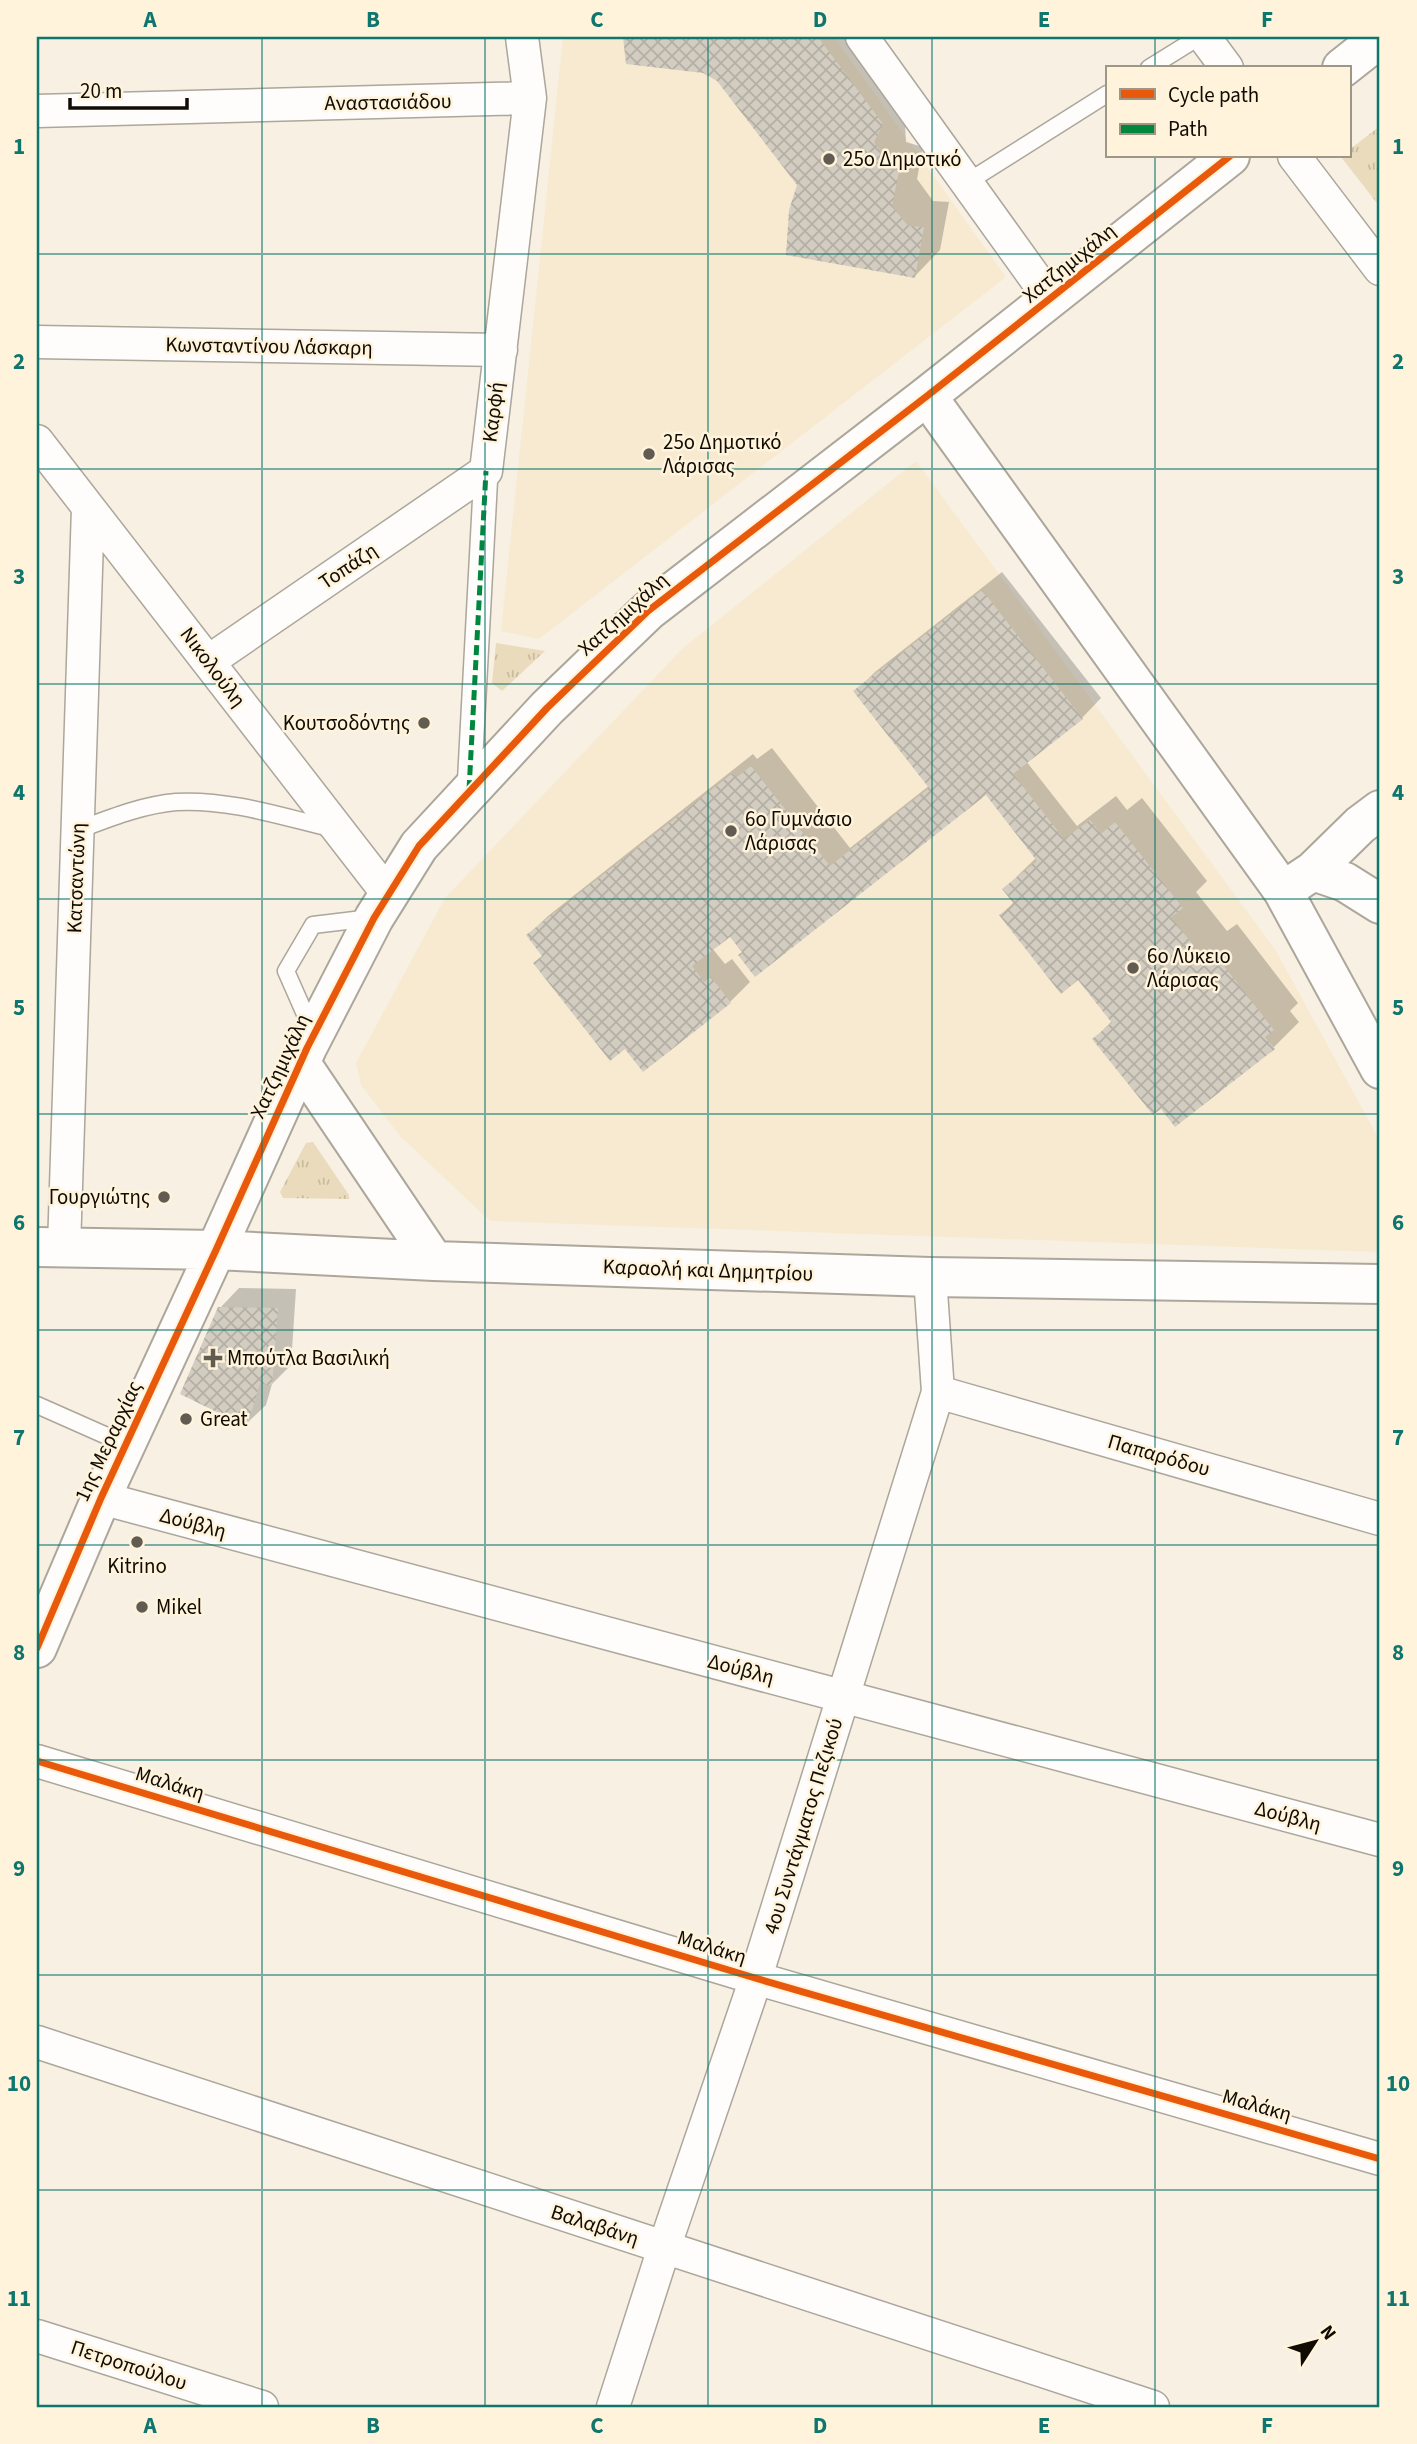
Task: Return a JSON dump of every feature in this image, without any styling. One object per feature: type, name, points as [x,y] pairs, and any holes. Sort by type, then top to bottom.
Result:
[{"type":"street","name":"Καρφή","points":[[469,790],[486,471],[530,98],[522,37]]},
{"type":"street","points":[[862,37],[1051,300]]},
{"type":"street","points":[[1201,37],[1225,66]]},
{"type":"street","points":[[1345,66],[1380,38]]},
{"type":"street","name":"Αναστασιάδου","points":[[37,111],[530,98]]},
{"type":"street","name":"Χατζημιχάλη","points":[[216,1250],[307,1048],[381,906],[419,846],[469,790],[547,708],[648,611],[1051,300],[1228,158]]},
{"type":"street","points":[[1296,158],[1380,269]]},
{"type":"street","name":"Κωνσταντίνου Λάσκαρη","points":[[37,342],[501,350]]},
{"type":"street","points":[[927,396],[1298,881],[1380,1069]]},
{"type":"street","name":"Νικολούλη","points":[[37,441],[337,830],[381,906]]},
{"type":"street","name":"Τοπάζη","points":[[209,662],[486,471]]},
{"type":"street","name":"Κατσαντώνη","points":[[50,1248],[78,830],[88,508]]},
{"type":"street","points":[[1298,881],[1380,810]]},
{"type":"street","points":[[1298,881],[1345,882],[1380,904]]},
{"type":"street","points":[[307,1048],[435,1261]]},
{"type":"street","name":"Καραολή και Δημητρίου","points":[[50,1248],[216,1250],[435,1261],[930,1277],[1380,1284]]},
{"type":"street","name":"1ης Μεραρχίας","points":[[37,1648],[125,1444],[216,1250]]},
{"type":"street","name":"4ου Συντάγματος Πεζικού","points":[[613,2407],[755,1978],[938,1391],[930,1277]]},
{"type":"street","name":"Παπαρόδου","points":[[938,1391],[1380,1518]]},
{"type":"street","name":"Δούβλη","points":[[101,1498],[1380,1840]]},
{"type":"street","name":"Μαλάκη","points":[[37,1760],[755,1978],[1380,2160]]},
{"type":"street","name":"Βαλαβάνη","points":[[37,2042],[1153,2407]]},
{"type":"street","name":"Πετροπούλου","points":[[37,2336],[262,2407]]},
{"type":"lane","points":[[1152,66],[1201,37]]},
{"type":"lane","points":[[966,183],[1106,95]]},
{"type":"lane","points":[[78,830],[130,811],[175,802],[222,803],[337,830]]},
{"type":"lane","points":[[307,1048],[286,971],[313,925],[381,906]]},
{"type":"lane","points":[[37,1405],[125,1444]]},
{"type":"shaded area","name":"25ο Δημοτικό Λάρισας","points":[[563,37],[834,37],[1006,277],[539,639],[501,631]]},
{"type":"shaded area","points":[[916,461],[1276,951],[1380,1141],[1380,1252],[490,1221],[400,1136],[361,1085],[356,1063],[445,898],[682,649]]},
{"type":"green space","points":[[1380,126],[1380,207],[1342,158],[1350,158],[1350,149]]},
{"type":"green space","points":[[496,643],[545,651],[502,691],[492,683]]},
{"type":"green space","points":[[313,1142],[349,1195],[349,1199],[283,1198],[280,1192],[306,1143]]},
{"type":"building","name":"25ο Δημοτικό","points":[[623,37],[818,37],[883,124],[874,142],[880,150],[881,167],[899,172],[892,206],[908,226],[924,227],[915,278],[786,255],[789,210],[797,185],[717,81],[703,73],[626,64]]},
{"type":"building","name":"6ο Γυμνάσιο Λάρισας","points":[[982,590],[1083,719],[1013,774],[1064,839],[1090,820],[1101,834],[1115,822],[1183,908],[1171,917],[1201,955],[1210,948],[1274,1030],[1265,1037],[1275,1049],[1175,1127],[1161,1109],[1153,1115],[1092,1039],[1112,1023],[1078,980],[1061,994],[999,915],[1014,904],[1002,889],[1037,861],[986,795],[755,977],[738,955],[742,952],[730,937],[692,966],[704,982],[711,977],[731,1003],[643,1072],[625,1049],[610,1061],[533,963],[542,956],[526,935],[733,773],[737,777],[751,766],[830,866],[929,788],[853,691]]},
{"type":"building","points":[[218,1307],[278,1308],[272,1386],[260,1383],[247,1427],[180,1394]]},
{"type":"marked path","points":[[469,790],[486,471]]},
{"type":"cycle path","points":[[37,1648],[101,1498],[307,1048],[374,918],[419,846],[547,708],[648,611],[927,396],[1227,158]]},
{"type":"cycle path","points":[[37,1761],[755,1978],[1380,2159]]},
{"type":"place","name":"25ο Δημοτικό","points":[[829,159]]},
{"type":"place","name":"25ο Δημοτικό Λάρισας","points":[[649,454]]},
{"type":"place","name":"Κουτσοδόντης","points":[[424,723]]},
{"type":"place","name":"6ο Γυμνάσιο Λάρισας","points":[[731,831]]},
{"type":"place","name":"6ο Λύκειο Λάρισας","points":[[1133,968]]},
{"type":"place","name":"Γουργιώτης","points":[[164,1197]]},
{"type":"place","name":"Μπούτλα Βασιλική","points":[[213,1358]]},
{"type":"place","name":"Great","points":[[186,1419]]},
{"type":"place","name":"Kitrino","points":[[137,1542]]},
{"type":"place","name":"Mikel","points":[[142,1607]]}]
